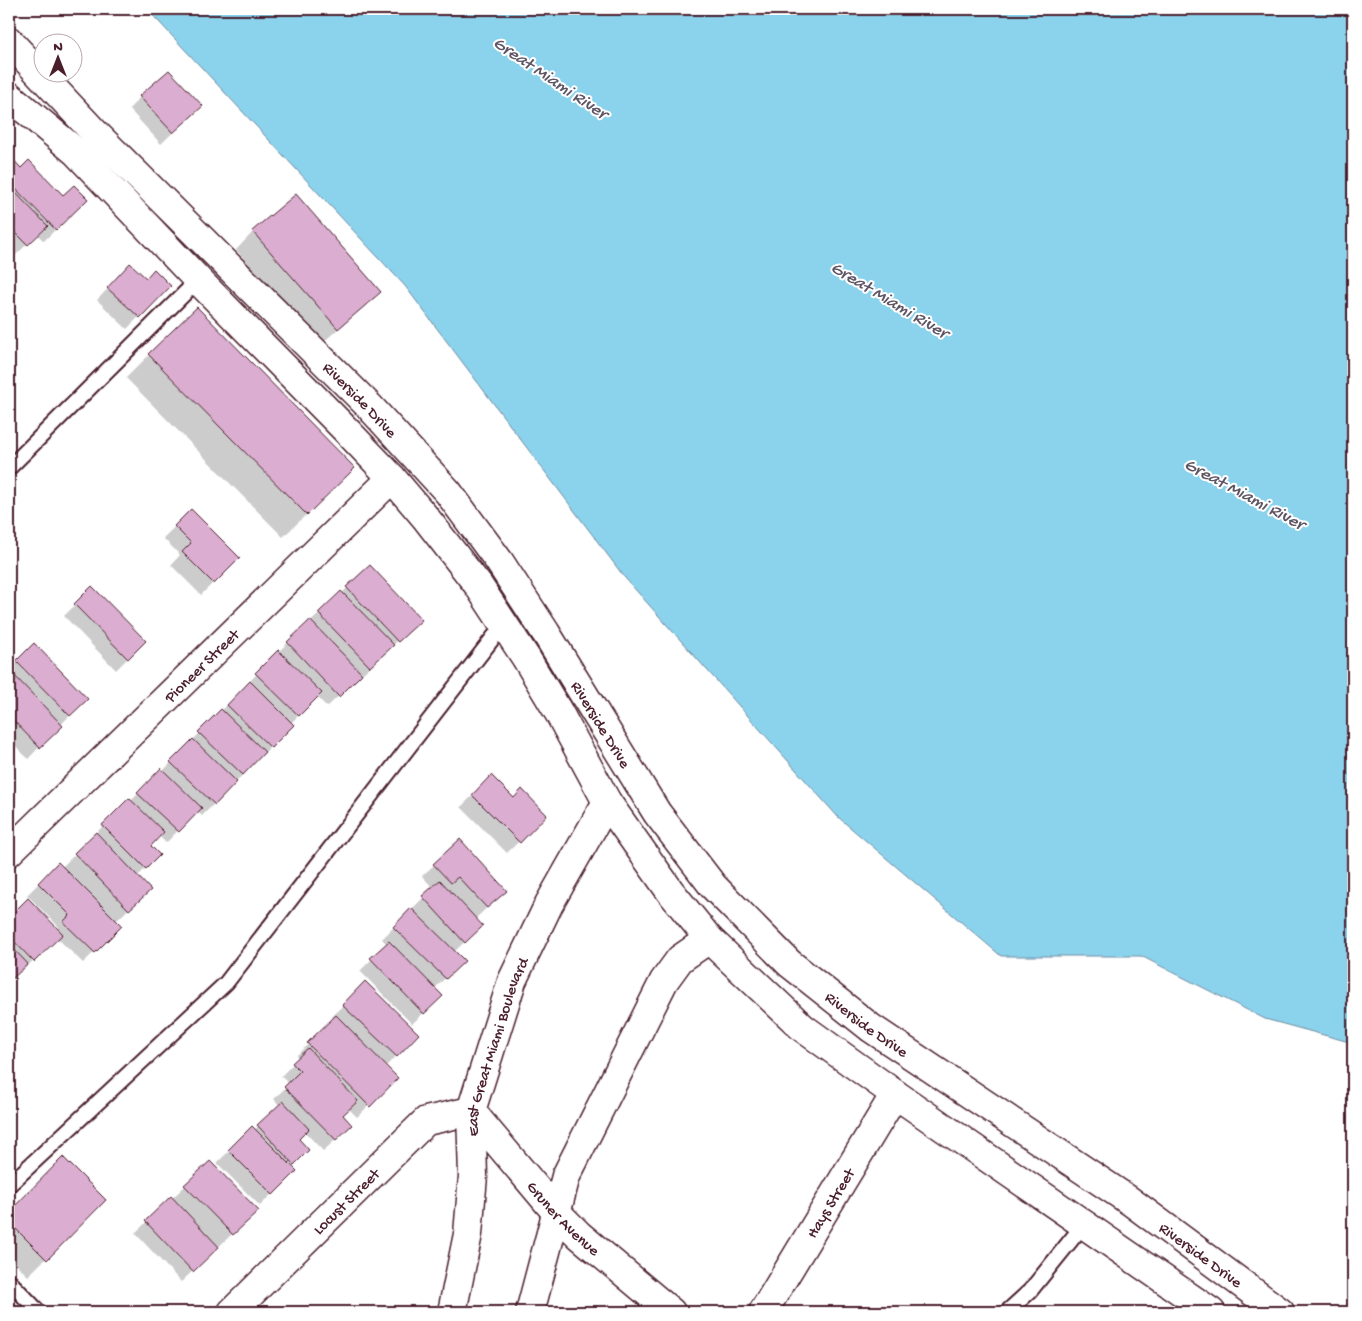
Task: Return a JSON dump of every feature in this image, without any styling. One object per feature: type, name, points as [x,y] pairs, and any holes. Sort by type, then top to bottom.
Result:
[{"type":"main road","name":"Riverside Drive","points":[[9,41],[95,132],[370,407],[448,492],[498,561],[540,625],[657,813],[713,886],[789,963],[871,1028],[1130,1201],[1280,1312]]},
{"type":"main road","name":"Riverside Drive","points":[[9,96],[76,152],[392,478],[463,566],[559,713],[607,802],[670,891],[709,939],[803,1028],[895,1094],[1211,1312]]},
{"type":"main road","name":"Pioneer Street","points":[[9,852],[392,478]]},
{"type":"main road","name":"East Great Miami Boulevard","points":[[452,1312],[470,1215],[473,1176],[471,1111],[512,981],[549,904],[607,802]]},
{"type":"main road","points":[[530,1312],[566,1176],[652,1000],[680,959],[709,939]]},
{"type":"main road","name":"Hays Street","points":[[763,1312],[895,1094]]},
{"type":"main road","name":"Gruner Avenue","points":[[471,1111],[556,1212],[578,1235],[671,1312]]},
{"type":"main road","name":"Locust Street","points":[[232,1312],[426,1121],[471,1111]]},
{"type":"lane","points":[[9,468],[198,280]]},
{"type":"lane","points":[[9,1186],[226,983],[503,625]]},
{"type":"lane","points":[[1007,1312],[1030,1291],[1084,1224]]},
{"type":"lane","points":[[9,1281],[39,1312]]},
{"type":"water","name":"Great Miami River","points":[[147,9],[1353,9],[1353,1043],[1265,1019],[1141,956],[1001,956],[838,817],[625,578],[405,286]]},
{"type":"building","points":[[169,70],[203,106],[173,133],[139,96]]},
{"type":"building","points":[[9,155],[21,168],[29,160],[63,195],[74,185],[88,199],[56,230],[9,182]]},
{"type":"building","points":[[9,186],[48,226],[28,245],[9,226]]},
{"type":"building","points":[[296,194],[381,292],[338,329],[252,231]]},
{"type":"building","points":[[130,263],[146,278],[154,269],[171,286],[140,318],[107,288]]},
{"type":"building","points":[[197,307],[355,468],[307,515],[148,354]]},
{"type":"building","points":[[191,509],[240,558],[214,584],[182,552],[191,543],[174,526]]},
{"type":"building","points":[[370,565],[422,620],[398,642],[346,587]]},
{"type":"building","points":[[92,586],[146,641],[128,659],[74,604]]},
{"type":"building","points":[[341,591],[394,645],[370,667],[318,613]]},
{"type":"building","points":[[310,620],[362,674],[339,697],[287,642]]},
{"type":"building","points":[[34,643],[88,699],[70,716],[16,661]]},
{"type":"building","points":[[278,650],[322,693],[299,716],[255,673]]},
{"type":"building","points":[[11,672],[63,726],[40,748],[9,716],[9,674]]},
{"type":"building","points":[[250,681],[294,725],[271,748],[227,705]]},
{"type":"building","points":[[221,709],[265,752],[243,775],[198,732]]},
{"type":"building","points":[[193,739],[237,782],[215,805],[170,762]]},
{"type":"building","points":[[161,768],[202,808],[179,832],[137,793]]},
{"type":"building","points":[[491,775],[514,798],[522,789],[547,815],[520,843],[472,795]]},
{"type":"building","points":[[129,798],[164,832],[151,846],[160,855],[146,869],[102,825]]},
{"type":"building","points":[[96,832],[151,890],[129,910],[74,853]]},
{"type":"building","points":[[460,839],[507,891],[487,908],[458,877],[451,883],[433,864]]},
{"type":"building","points":[[58,862],[122,926],[95,953],[63,922],[70,915],[38,883]]},
{"type":"building","points":[[440,880],[483,926],[465,943],[422,896]]},
{"type":"building","points":[[28,898],[63,934],[34,962],[9,936],[9,917]]},
{"type":"building","points":[[411,908],[465,961],[446,979],[393,927]]},
{"type":"building","points":[[389,941],[443,996],[424,1014],[370,958]]},
{"type":"building","points":[[9,944],[28,964],[9,982]]},
{"type":"building","points":[[365,981],[419,1034],[397,1057],[342,1005]]},
{"type":"building","points":[[336,1015],[398,1078],[370,1107],[307,1043]]},
{"type":"building","points":[[308,1048],[358,1101],[343,1115],[352,1125],[336,1140],[284,1087],[300,1071],[292,1063]]},
{"type":"building","points":[[283,1101],[309,1129],[299,1139],[309,1150],[294,1165],[257,1125]]},
{"type":"building","points":[[252,1126],[297,1171],[273,1195],[228,1150]]},
{"type":"building","points":[[63,1157],[106,1200],[47,1260],[9,1222],[9,1212]]},
{"type":"building","points":[[210,1161],[259,1211],[233,1235],[184,1185]]},
{"type":"building","points":[[171,1196],[219,1247],[193,1272],[145,1221]]}]
